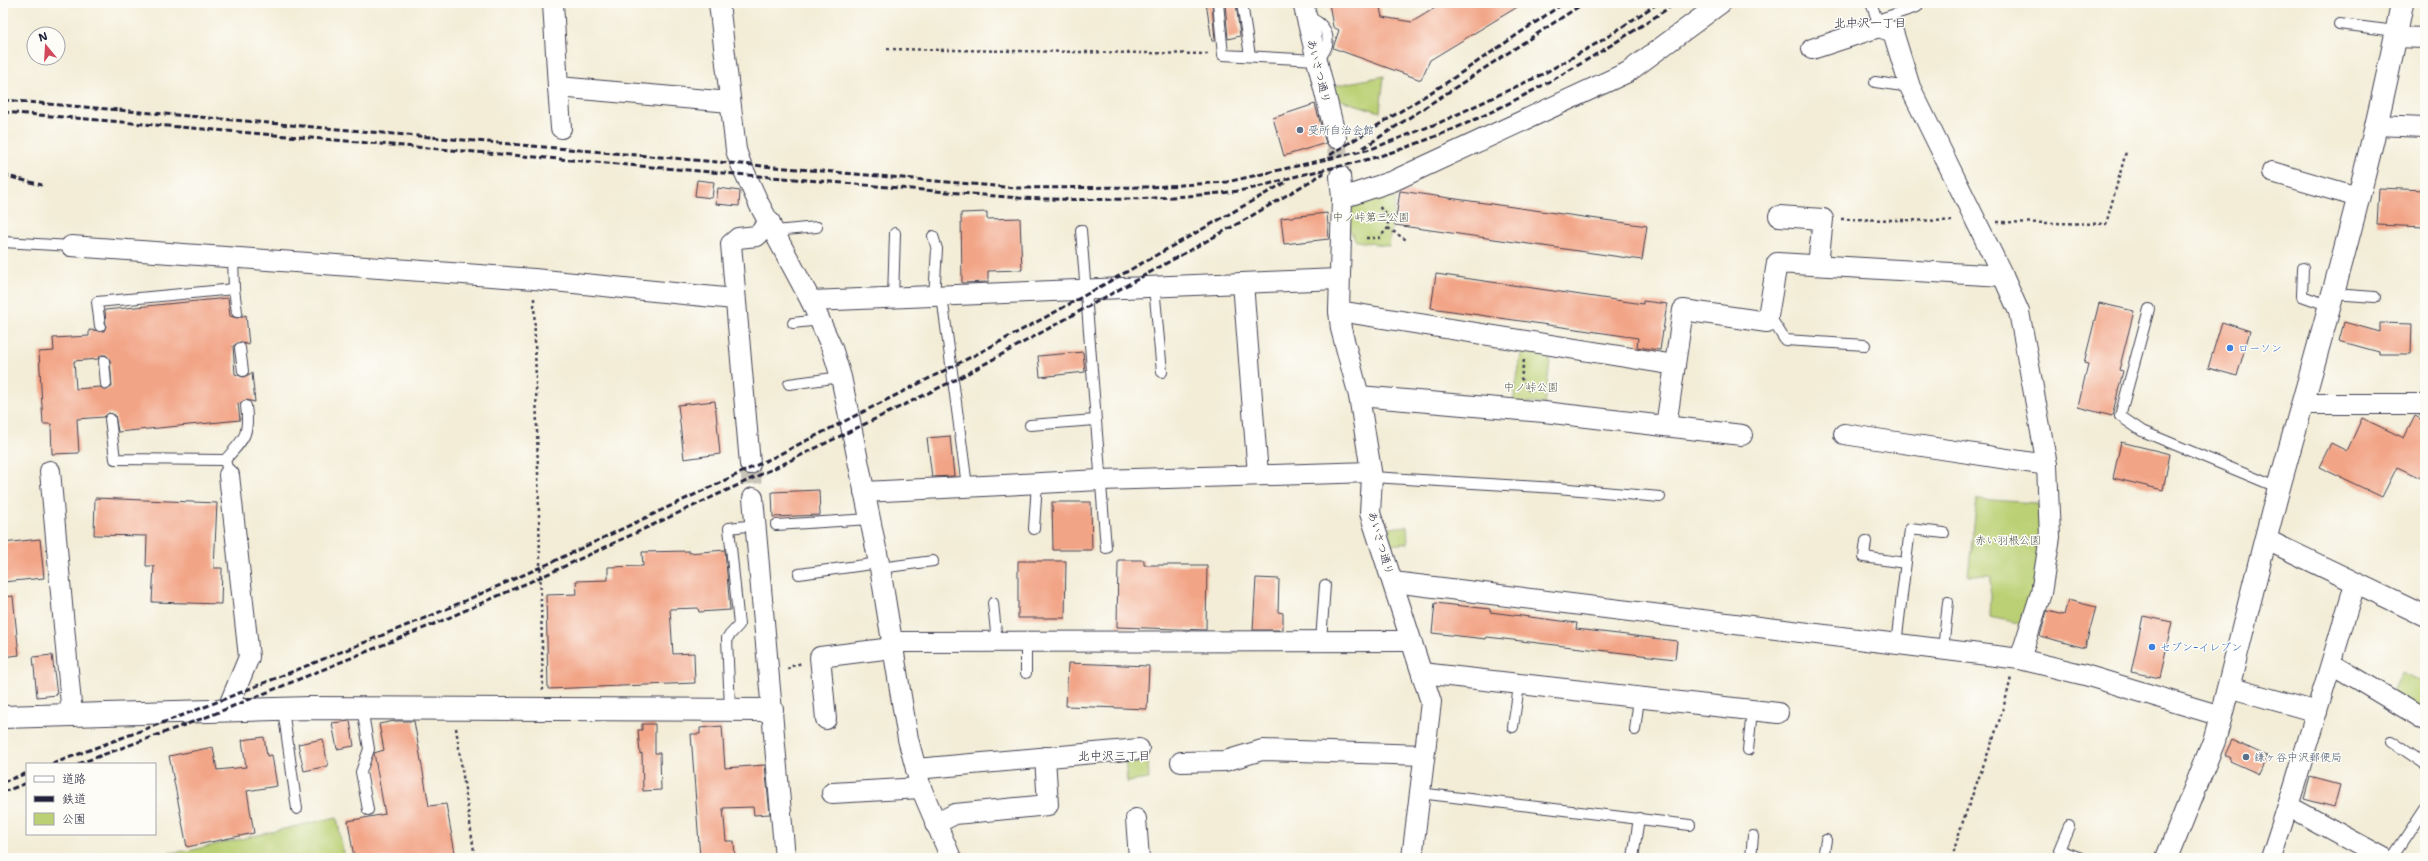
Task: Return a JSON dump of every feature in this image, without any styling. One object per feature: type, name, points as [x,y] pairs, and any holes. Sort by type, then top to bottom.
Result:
[{"type":"street","points":[[553,3],[561,128]]},
{"type":"street","points":[[718,3],[736,150],[740,162],[820,320],[832,348],[841,377],[880,565],[902,709],[919,779],[935,824],[951,858]]},
{"type":"street","points":[[1342,198],[1393,181],[1628,72],[1721,3]]},
{"type":"street","points":[[2167,858],[2214,741],[2221,716],[2265,539],[2303,404],[2358,197],[2376,125],[2402,3]]},
{"type":"street","name":"あいさつ通り","points":[[1305,10],[1336,138]]},
{"type":"street","points":[[1812,49],[1878,23],[1892,32],[1910,87],[2003,276],[2019,312],[2047,465],[2050,537],[2042,593],[2020,659]]},
{"type":"street","points":[[2396,34],[2425,38]]},
{"type":"street","points":[[558,87],[730,102]]},
{"type":"street","points":[[2376,125],[2425,127]]},
{"type":"street","points":[[2272,172],[2358,197]]},
{"type":"street","name":"あいさつ通り","points":[[1340,176],[1342,198],[1338,280],[1339,311],[1341,329],[1359,396],[1371,474],[1370,513],[1431,702],[1412,858]]},
{"type":"street","points":[[1779,216],[1823,219],[1818,265]]},
{"type":"street","points":[[750,464],[734,299],[731,244],[738,238],[757,236],[773,226]]},
{"type":"street","points":[[71,246],[534,279],[734,299]]},
{"type":"street","points":[[1666,426],[1683,310],[1767,322],[1776,263],[2003,276]]},
{"type":"street","points":[[811,301],[1338,280]]},
{"type":"street","points":[[1243,283],[1258,475]]},
{"type":"street","points":[[1339,311],[1675,365]]},
{"type":"street","points":[[1359,396],[1544,412],[1742,435]]},
{"type":"street","points":[[2303,404],[2425,404]]},
{"type":"street","points":[[1844,434],[2047,465]]},
{"type":"street","points":[[227,467],[249,657],[227,710]]},
{"type":"street","points":[[50,471],[72,715]]},
{"type":"street","points":[[864,492],[1100,480],[1258,475],[1371,474]]},
{"type":"street","points":[[753,498],[785,858]]},
{"type":"street","points":[[2265,539],[2355,584],[2425,616]]},
{"type":"street","points":[[1392,582],[2020,659],[2085,675],[2221,716]]},
{"type":"street","points":[[2271,858],[2332,664],[2355,584]]},
{"type":"street","points":[[826,719],[820,657],[892,645],[997,642],[1411,641]]},
{"type":"street","points":[[2332,664],[2425,720]]},
{"type":"street","points":[[1422,673],[1519,686],[1778,713]]},
{"type":"street","points":[[2228,687],[2317,712]]},
{"type":"street","points":[[3,717],[283,708],[772,710]]},
{"type":"street","points":[[832,793],[1045,757],[1139,748]]},
{"type":"street","points":[[1181,762],[1225,761],[1262,750],[1424,755]]},
{"type":"street","points":[[935,824],[955,814],[1048,805],[1045,757]]},
{"type":"street","points":[[2288,806],[2384,858]]},
{"type":"street","points":[[1136,819],[1140,858]]},
{"type":"lane","points":[[1218,3],[1224,55],[1317,60]]},
{"type":"lane","points":[[1242,3],[1250,56]]},
{"type":"lane","points":[[1871,3],[1878,23],[1917,7]]},
{"type":"lane","points":[[2339,24],[2396,34]]},
{"type":"lane","points":[[1875,82],[1910,87]]},
{"type":"lane","points":[[773,226],[817,227]]},
{"type":"lane","points":[[1081,230],[1106,548]]},
{"type":"lane","points":[[892,298],[895,233]]},
{"type":"lane","points":[[933,236],[937,249],[938,297],[967,486]]},
{"type":"lane","points":[[3,242],[71,246]]},
{"type":"lane","points":[[233,258],[234,289],[237,312]]},
{"type":"lane","points":[[2303,268],[2302,296],[2331,300],[2375,297]]},
{"type":"lane","points":[[1154,287],[1162,372]]},
{"type":"lane","points":[[100,326],[97,302],[234,289]]},
{"type":"lane","points":[[2149,309],[2120,416],[2142,431],[2279,488]]},
{"type":"lane","points":[[1768,314],[1785,340],[1865,345]]},
{"type":"lane","points":[[793,323],[820,320]]},
{"type":"lane","points":[[240,348],[243,371]]},
{"type":"lane","points":[[104,361],[106,384]]},
{"type":"lane","points":[[789,384],[841,377]]},
{"type":"lane","points":[[110,420],[115,459],[227,467],[248,430],[246,406]]},
{"type":"lane","points":[[1030,425],[1095,420]]},
{"type":"lane","points":[[1371,474],[1557,488],[1660,498]]},
{"type":"lane","points":[[1034,529],[1037,483]]},
{"type":"lane","points":[[776,525],[870,520]]},
{"type":"lane","points":[[730,709],[727,638],[739,625],[729,528],[756,525]]},
{"type":"lane","points":[[1896,644],[1910,529],[1944,533]]},
{"type":"lane","points":[[1866,541],[1864,557],[1905,563]]},
{"type":"lane","points":[[799,574],[933,561]]},
{"type":"lane","points":[[1321,641],[1325,585]]},
{"type":"lane","points":[[1943,650],[1948,602]]},
{"type":"lane","points":[[994,603],[997,642]]},
{"type":"lane","points":[[1026,642],[1026,673]]},
{"type":"lane","points":[[1513,727],[1519,686]]},
{"type":"lane","points":[[1635,730],[1639,698]]},
{"type":"lane","points":[[283,708],[297,808]]},
{"type":"lane","points":[[362,708],[369,749],[361,772],[368,810]]},
{"type":"lane","points":[[1748,750],[1752,710]]},
{"type":"lane","points":[[2391,741],[2425,764]]},
{"type":"lane","points":[[1419,793],[1690,825]]},
{"type":"lane","points":[[2392,858],[2425,808]]},
{"type":"lane","points":[[1633,858],[1639,818]]},
{"type":"lane","points":[[2069,826],[2059,850],[2081,858]]},
{"type":"lane","points":[[1751,858],[1753,836]]},
{"type":"lane","points":[[1823,858],[1826,840]]},
{"type":"path","points":[[887,49],[1224,55]]},
{"type":"path","points":[[1823,219],[2106,224],[2126,152]]},
{"type":"path","points":[[1366,238],[1379,238],[1388,228],[1388,215],[1384,209],[1371,204]]},
{"type":"path","points":[[1388,228],[1408,241]]},
{"type":"path","points":[[534,279],[543,708]]},
{"type":"path","points":[[1527,342],[1521,378],[1544,412]]},
{"type":"path","points":[[1952,858],[1960,827],[2006,703],[2014,664],[2020,659]]},
{"type":"path","points":[[789,667],[794,666]]},
{"type":"path","points":[[453,708],[475,858]]},
{"type":"green space","points":[[1384,76],[1380,112],[1337,99],[1333,86]]},
{"type":"green space","name":"中ノ峠第三公園","points":[[1398,184],[1389,246],[1356,241],[1349,229],[1350,205]]},
{"type":"green space","name":"中ノ峠公園","points":[[1522,348],[1551,352],[1545,404],[1513,402]]},
{"type":"green space","name":"赤い羽根公園","points":[[1977,499],[2036,503],[2042,514],[2044,529],[2043,545],[2037,579],[2024,624],[1989,617],[1991,575],[1968,575]]},
{"type":"green space","points":[[1407,526],[1408,543],[1391,545],[1389,528]]},
{"type":"green space","points":[[2402,671],[2425,682],[2425,712],[2393,692]]},
{"type":"green space","points":[[1130,757],[1136,763],[1148,762],[1149,779],[1127,782],[1125,758]]},
{"type":"green space","points":[[337,817],[344,858],[131,858],[192,850]]},
{"type":"building","points":[[1206,3],[1212,3],[1215,41],[1212,41]]},
{"type":"building","points":[[1225,3],[1236,3],[1240,36],[1228,39]]},
{"type":"building","points":[[1329,3],[1379,3],[1382,17],[1412,22],[1443,3],[1524,3],[1430,60],[1421,80],[1333,48],[1339,30],[1333,27]]},
{"type":"building","points":[[1315,104],[1326,143],[1284,156],[1273,118]]},
{"type":"building","points":[[697,180],[714,182],[712,198],[695,196]]},
{"type":"building","points":[[718,188],[740,191],[739,206],[716,204]]},
{"type":"building","points":[[2379,188],[2425,190],[2425,227],[2377,225]]},
{"type":"building","points":[[1400,191],[1647,226],[1642,260],[1395,225]]},
{"type":"building","points":[[987,212],[987,219],[1020,218],[1022,270],[988,271],[988,282],[962,283],[961,213]]},
{"type":"building","points":[[1327,213],[1329,239],[1284,244],[1281,218]]},
{"type":"building","points":[[1436,274],[1643,304],[1643,301],[1667,304],[1660,350],[1637,347],[1638,338],[1431,308]]},
{"type":"building","points":[[228,298],[230,316],[237,318],[246,315],[249,345],[240,342],[233,346],[235,374],[243,377],[252,373],[255,402],[246,400],[238,404],[240,420],[118,432],[115,415],[109,413],[104,417],[77,419],[79,453],[52,454],[51,424],[43,424],[39,352],[54,351],[53,338],[89,336],[89,330],[104,331],[106,326],[105,310]],"holes":[[[101,355],[106,355],[110,360],[112,387],[106,390],[100,387],[76,389],[74,361],[98,359]]]},
{"type":"building","points":[[2099,303],[2134,311],[2119,370],[2123,371],[2112,416],[2078,407],[2088,364],[2084,363]]},
{"type":"building","points":[[2222,322],[2250,331],[2237,376],[2208,368]]},
{"type":"building","points":[[2344,322],[2380,332],[2380,323],[2412,324],[2411,354],[2379,354],[2379,352],[2339,341]]},
{"type":"building","points":[[1083,352],[1085,372],[1040,377],[1038,356]]},
{"type":"building","points":[[715,401],[720,454],[684,459],[678,405]]},
{"type":"building","points":[[2415,416],[2425,421],[2425,480],[2397,467],[2382,497],[2319,467],[2331,443],[2347,451],[2362,418],[2404,438]]},
{"type":"building","points":[[950,436],[954,476],[932,477],[927,438]]},
{"type":"building","points":[[2121,442],[2170,454],[2163,490],[2113,478]]},
{"type":"building","points":[[819,490],[820,515],[773,517],[772,492]]},
{"type":"building","points":[[95,498],[217,503],[214,568],[222,568],[221,604],[152,602],[154,566],[146,566],[147,536],[94,535]]},
{"type":"building","points":[[1052,502],[1091,502],[1092,550],[1053,550]]},
{"type":"building","points":[[40,539],[44,578],[3,582],[3,543]]},
{"type":"building","points":[[725,550],[730,610],[699,612],[698,608],[670,609],[673,654],[694,653],[695,683],[548,689],[546,595],[577,594],[576,581],[608,580],[608,567],[643,566],[642,552],[689,551],[689,553]]},
{"type":"building","points":[[1118,560],[1144,560],[1144,565],[1207,565],[1206,630],[1117,627]]},
{"type":"building","points":[[1018,561],[1066,561],[1065,618],[1018,618]]},
{"type":"building","points":[[1256,578],[1279,579],[1278,612],[1283,613],[1283,630],[1253,630]]},
{"type":"building","points":[[13,596],[19,655],[3,657],[3,597]]},
{"type":"building","points":[[2068,600],[2096,607],[2085,648],[2040,636],[2047,611],[2064,615]]},
{"type":"building","points":[[1435,603],[1490,609],[1490,612],[1577,623],[1576,629],[1677,641],[1675,659],[1487,637],[1486,639],[1432,633]]},
{"type":"building","points":[[2143,616],[2172,622],[2160,678],[2131,672]]},
{"type":"building","points":[[52,655],[57,695],[37,697],[33,657]]},
{"type":"building","points":[[1068,663],[1149,666],[1147,709],[1066,706]]},
{"type":"building","points":[[350,721],[354,746],[337,749],[332,723]]},
{"type":"building","points":[[395,721],[414,721],[429,806],[446,804],[456,858],[354,858],[348,821],[385,814],[374,753],[384,750],[379,724]]},
{"type":"building","points":[[642,724],[655,724],[655,753],[660,753],[661,790],[643,791],[642,753],[640,754],[638,730],[642,730]]},
{"type":"building","points":[[722,726],[725,768],[765,765],[770,814],[754,815],[753,807],[723,808],[726,841],[734,841],[735,858],[700,858],[691,734],[700,734],[700,728]]},
{"type":"building","points":[[264,737],[267,756],[272,755],[277,786],[247,791],[254,833],[187,847],[169,756],[213,747],[217,770],[246,767],[242,740]]},
{"type":"building","points":[[323,739],[328,766],[304,771],[298,744]]},
{"type":"building","points":[[2232,740],[2267,756],[2259,774],[2230,761],[2231,758],[2225,755]]},
{"type":"building","points":[[2310,777],[2340,785],[2334,807],[2304,799]]},
{"type":"tunnel","points":[[1336,138],[1340,176]]},
{"type":"tunnel","points":[[750,464],[753,498]]},
{"type":"railway","points":[[1330,155],[1446,83],[1564,3]]},
{"type":"railway","points":[[1363,148],[1584,3]]},
{"type":"railway","points":[[3,100],[1017,188],[1151,187],[1227,182],[1371,149],[1441,122],[1543,74],[1601,41],[1658,3]]},
{"type":"railway","points":[[3,112],[1019,198],[1098,200],[1176,197],[1248,189],[1373,158],[1413,145],[1492,112],[1530,92],[1568,71],[1676,3]]},
{"type":"railway","points":[[81,763],[209,716],[439,622],[552,572],[781,465],[961,377],[1248,218],[1324,173]]},
{"type":"railway","points":[[3,175],[42,185]]},
{"type":"railway","points":[[55,763],[207,706],[435,614],[548,564],[774,457],[977,354],[1057,311],[1286,182]]},
{"type":"railway","points":[[3,782],[26,773]]},
{"type":"railway","points":[[3,792],[26,783]]},
{"type":"place","name":"受所自治会館","points":[[1300,130]]},
{"type":"place","name":"ローソン","points":[[2230,348]]},
{"type":"place","name":"セブン-イレブン","points":[[2152,647]]},
{"type":"place","name":"鎌ヶ谷中沢郵便局","points":[[2246,757]]},
{"type":"district","name":"北中沢一丁目","points":[[1870,23]]},
{"type":"district","name":"北中沢三丁目","points":[[1114,756]]}]
